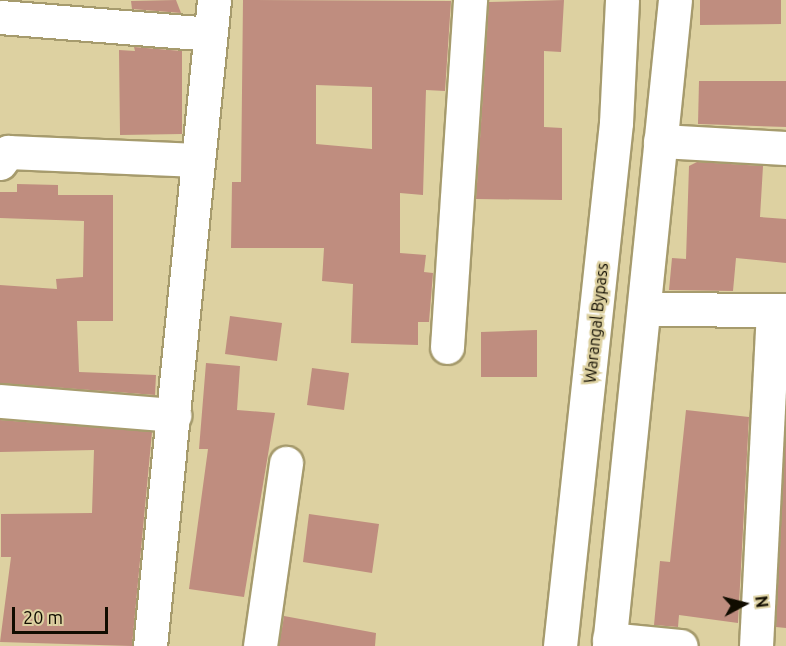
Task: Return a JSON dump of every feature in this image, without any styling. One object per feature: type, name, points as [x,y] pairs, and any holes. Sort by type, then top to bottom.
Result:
[{"type":"street","points":[[150,646],[214,0]]},
{"type":"street","points":[[447,347],[470,0]]},
{"type":"street","name":"Warangal Bypass","points":[[560,646],[615,134],[622,0]]},
{"type":"street","points":[[675,0],[609,642],[681,646]]},
{"type":"street","points":[[0,17],[210,34]]},
{"type":"street","points":[[660,141],[786,148]]},
{"type":"street","points":[[3,156],[198,160]]},
{"type":"street","points":[[644,309],[780,310],[756,646]]},
{"type":"street","points":[[0,401],[174,415]]},
{"type":"street","points":[[260,646],[286,463]]},
{"type":"building","points":[[176,0],[181,13],[132,9],[131,1]]},
{"type":"building","points":[[243,0],[451,1],[445,91],[426,90],[423,195],[400,193],[400,253],[426,255],[424,272],[433,273],[429,322],[418,322],[418,345],[351,343],[353,284],[322,281],[324,248],[231,248],[232,182],[241,182]],"holes":[[[316,85],[372,87],[372,149],[316,144]]]},
{"type":"building","points":[[564,0],[561,52],[544,51],[544,127],[562,128],[562,200],[476,199],[489,2]]},
{"type":"building","points":[[700,0],[781,0],[781,24],[700,25]]},
{"type":"building","points":[[134,47],[182,51],[182,134],[120,135],[119,50],[135,51]]},
{"type":"building","points":[[699,81],[786,81],[786,127],[698,124]]},
{"type":"building","points":[[697,162],[763,166],[760,217],[786,219],[786,263],[736,258],[733,291],[669,290],[672,258],[686,259],[689,166]]},
{"type":"building","points":[[17,184],[58,185],[58,195],[113,195],[113,321],[77,321],[79,372],[156,375],[155,395],[0,383],[0,285],[57,289],[56,279],[83,277],[84,221],[0,218],[0,192],[17,192]]},
{"type":"building","points":[[230,316],[282,323],[277,361],[225,354]]},
{"type":"building","points":[[537,330],[537,377],[481,377],[481,332]]},
{"type":"building","points":[[206,363],[240,366],[237,410],[275,413],[244,597],[189,589],[208,449],[199,449]]},
{"type":"building","points":[[312,368],[349,373],[344,410],[307,405]]},
{"type":"building","points":[[686,410],[749,417],[738,623],[679,615],[678,627],[654,625],[660,561],[670,562]]},
{"type":"building","points":[[0,420],[152,432],[132,646],[0,642],[11,557],[1,557],[1,514],[92,513],[94,450],[0,452]]},
{"type":"building","points":[[786,424],[786,628],[776,627]]},
{"type":"building","points":[[309,514],[379,524],[372,573],[303,562]]},
{"type":"building","points":[[284,616],[376,633],[375,646],[279,646]]}]
